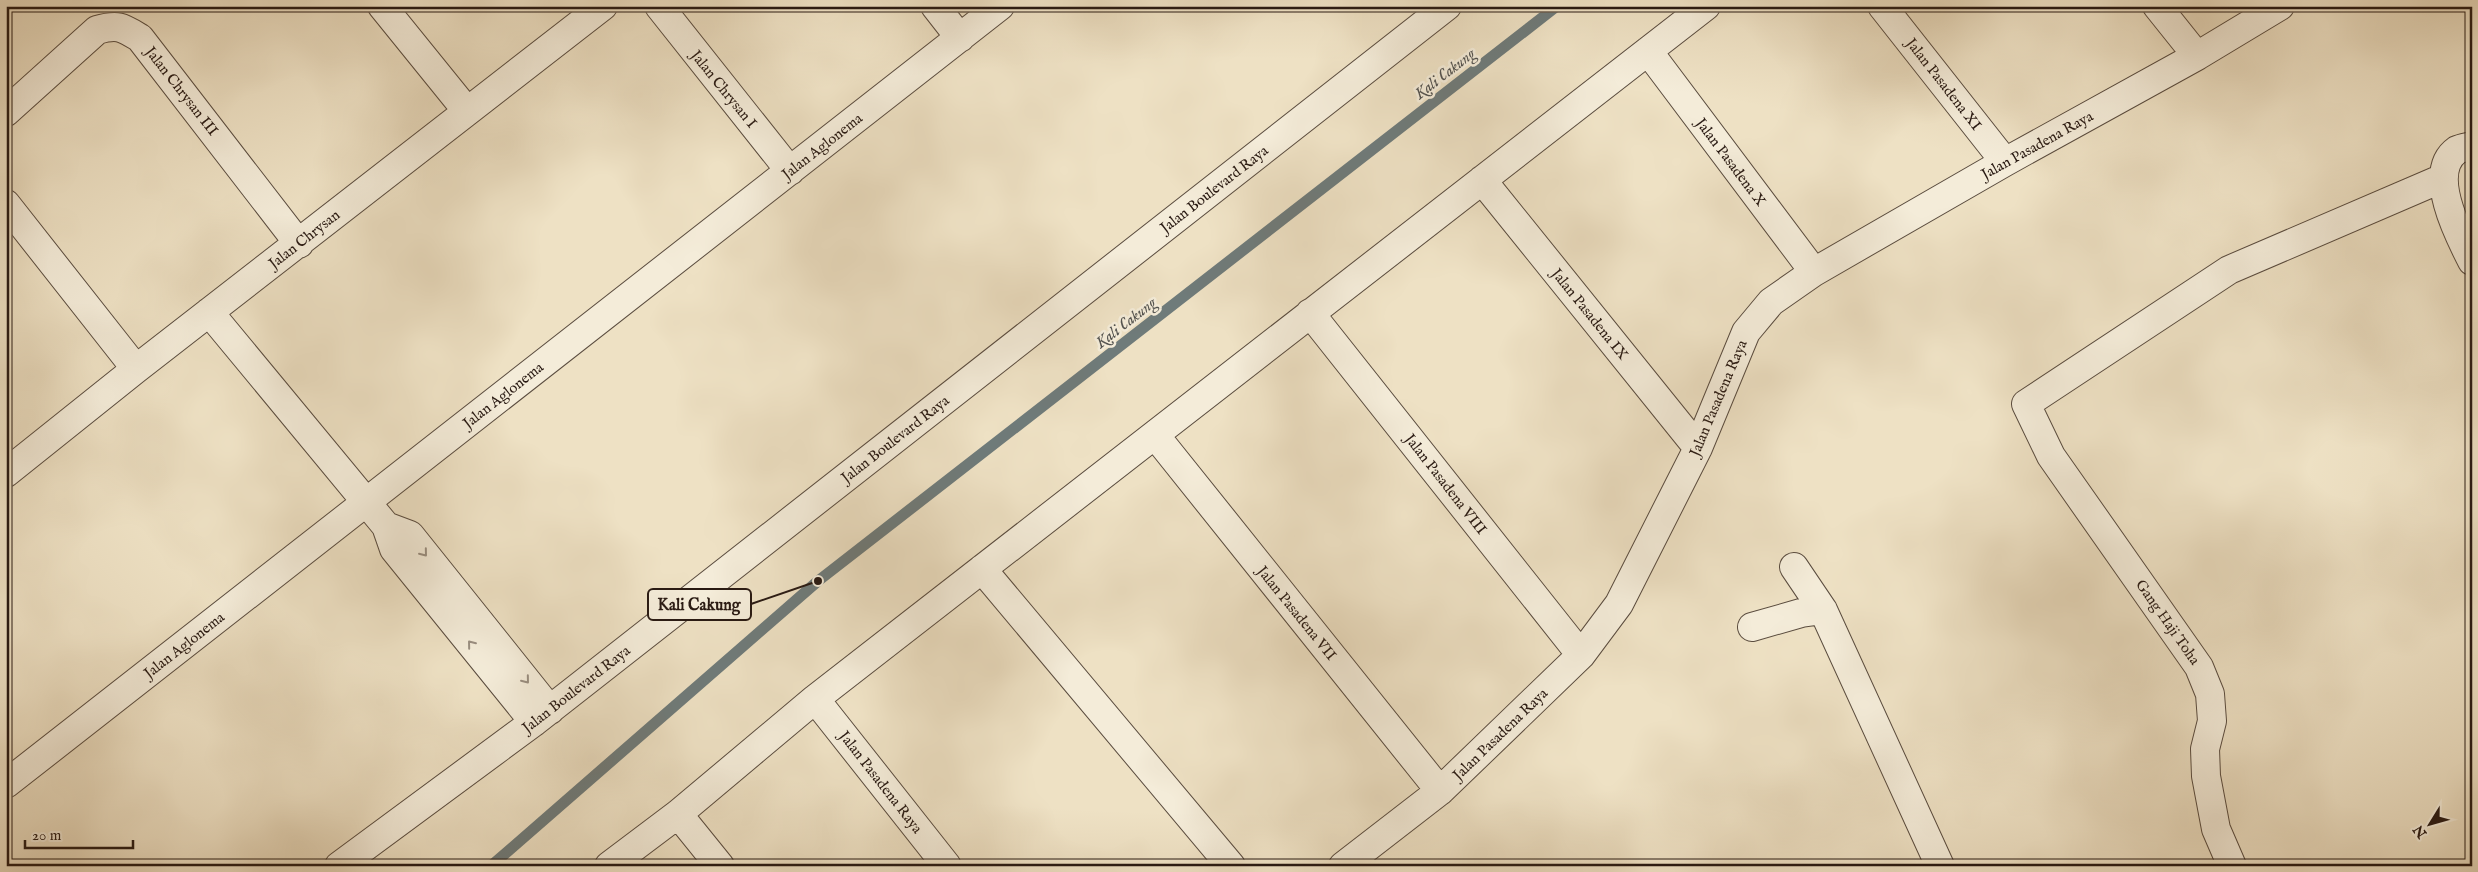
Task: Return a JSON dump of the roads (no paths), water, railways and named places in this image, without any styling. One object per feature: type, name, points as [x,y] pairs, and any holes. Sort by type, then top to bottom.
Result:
[{"type":"street","points":[[382,6],[467,111]]},
{"type":"street","name":"Jalan Chrysan","points":[[6,473],[136,369],[603,6]]},
{"type":"street","name":"Jalan Chrysan I","points":[[659,6],[790,171]]},
{"type":"street","points":[[935,6],[960,38]]},
{"type":"street","name":"Jalan Aglonema","points":[[6,784],[1000,6]]},
{"type":"street","name":"Jalan Boulevard Raya","points":[[339,866],[542,716],[1446,6]]},
{"type":"street","points":[[609,866],[678,814],[815,699],[1706,6]]},
{"type":"street","name":"Jalan Pasadena XI","points":[[1882,6],[2006,162]]},
{"type":"street","points":[[2157,6],[2197,56]]},
{"type":"street","name":"Jalan Pasadena Raya","points":[[1343,866],[1440,791],[1581,655],[1619,604],[1698,448],[1746,332],[1771,302],[1814,272],[2197,56],[2280,6]]},
{"type":"street","name":"Jalan Chrysan III","points":[[6,112],[97,30],[113,25],[140,38],[299,244]]},
{"type":"street","name":"Jalan Pasadena X","points":[[1648,51],[1814,272]]},
{"type":"street","points":[[2472,146],[2457,150],[2447,163],[2443,178],[2454,225],[2472,261]]},
{"type":"street","name":"Gang Haji Toha","points":[[2232,866],[2216,829],[2206,776],[2205,749],[2212,721],[2210,694],[2199,667],[2051,456],[2026,404],[2229,270],[2443,178]]},
{"type":"street","name":"Jalan Pasadena IX","points":[[1482,180],[1698,448]]},
{"type":"street","points":[[6,204],[136,369]]},
{"type":"street","points":[[210,312],[386,526],[394,549],[542,716]]},
{"type":"street","name":"Jalan Pasadena VIII","points":[[1310,313],[1581,655]]},
{"type":"street","name":"Jalan Pasadena VII","points":[[1155,435],[1440,791]]},
{"type":"street","points":[[1794,566],[1823,610],[1940,866]]},
{"type":"street","points":[[982,570],[1231,866]]},
{"type":"street","points":[[1752,627],[1801,613],[1823,610]]},
{"type":"street","name":"Jalan Pasadena Raya","points":[[815,699],[947,866]]},
{"type":"street","points":[[678,814],[720,866]]},
{"type":"waterway","name":"Kali Cakung","points":[[491,866],[818,581],[1557,6]]},
{"type":"place","name":"Kali Cakung","points":[[818,581]]}]
